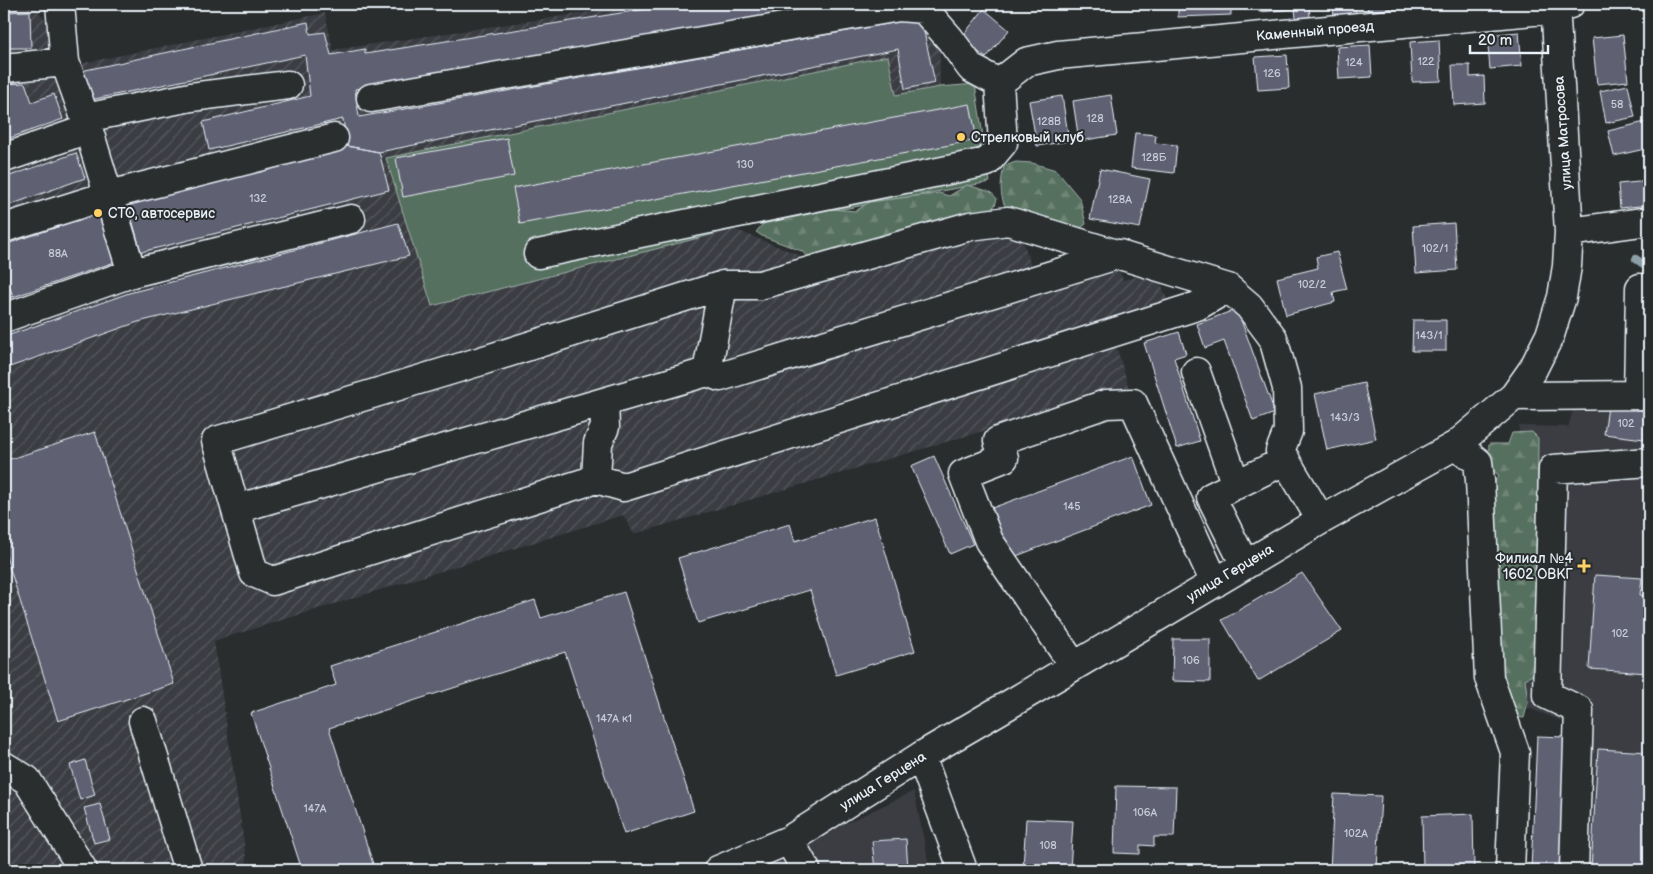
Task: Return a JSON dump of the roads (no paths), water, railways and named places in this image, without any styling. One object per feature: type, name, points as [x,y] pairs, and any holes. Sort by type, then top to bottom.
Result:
[{"type":"street","points":[[60,4],[65,62],[86,123],[132,274]]},
{"type":"street","name":"Каменный проезд","points":[[999,83],[1026,62],[1058,55],[1560,5]]},
{"type":"street","name":"улица Матросова","points":[[1560,5],[1569,232]]},
{"type":"street","points":[[371,98],[899,8],[924,9],[950,39],[971,68],[999,83],[1003,143],[987,162],[538,254]]},
{"type":"street","points":[[4,68],[65,62]]},
{"type":"street","points":[[4,158],[86,123],[191,97],[288,86]]},
{"type":"street","points":[[4,228],[108,195],[334,138]]},
{"type":"street","points":[[4,318],[132,274],[351,219]]},
{"type":"street","points":[[1228,288],[1197,306],[624,487],[596,479],[273,581],[254,573],[216,441],[488,359],[723,285],[760,285],[970,226],[1008,221],[1228,288],[1249,306],[1274,338],[1287,388],[1288,431],[1280,451],[1321,520]]},
{"type":"street","points":[[1569,232],[1649,221]]},
{"type":"street","name":"улица Герцена","points":[[718,870],[789,840],[921,756],[1321,520],[1456,444],[1514,396],[1533,369],[1550,335],[1562,297],[1567,266],[1569,232]]},
{"type":"street","points":[[236,509],[707,372],[720,378],[1120,254]]},
{"type":"street","points":[[707,372],[723,285]]},
{"type":"street","points":[[1514,396],[1644,395],[1640,288]]},
{"type":"street","points":[[1196,372],[1236,485]]},
{"type":"street","points":[[596,479],[598,443],[604,427],[604,402]]},
{"type":"street","points":[[1074,666],[989,541],[963,474],[1004,458],[998,441],[1106,404],[1133,403],[1214,583]]},
{"type":"street","points":[[1456,444],[1478,462],[1489,678],[1514,752],[1510,870]]},
{"type":"street","points":[[1245,565],[1211,498],[1286,460]]},
{"type":"street","points":[[1574,870],[1580,710],[1547,695],[1553,469],[1649,462]]},
{"type":"street","points":[[143,721],[188,870]]},
{"type":"street","points":[[921,756],[963,870]]},
{"type":"street","points":[[4,766],[27,780],[83,870]]},
{"type":"street","points":[[789,840],[806,870]]},
{"type":"waterway","points":[[1636,259],[1649,268]]},
{"type":"place","name":"Стрелковый клуб","points":[[961,137]]},
{"type":"place","name":"СТО, автосервис","points":[[98,213]]},
{"type":"place","name":"Филиал №4 1602 ОВКГ","points":[[1584,566]]}]
